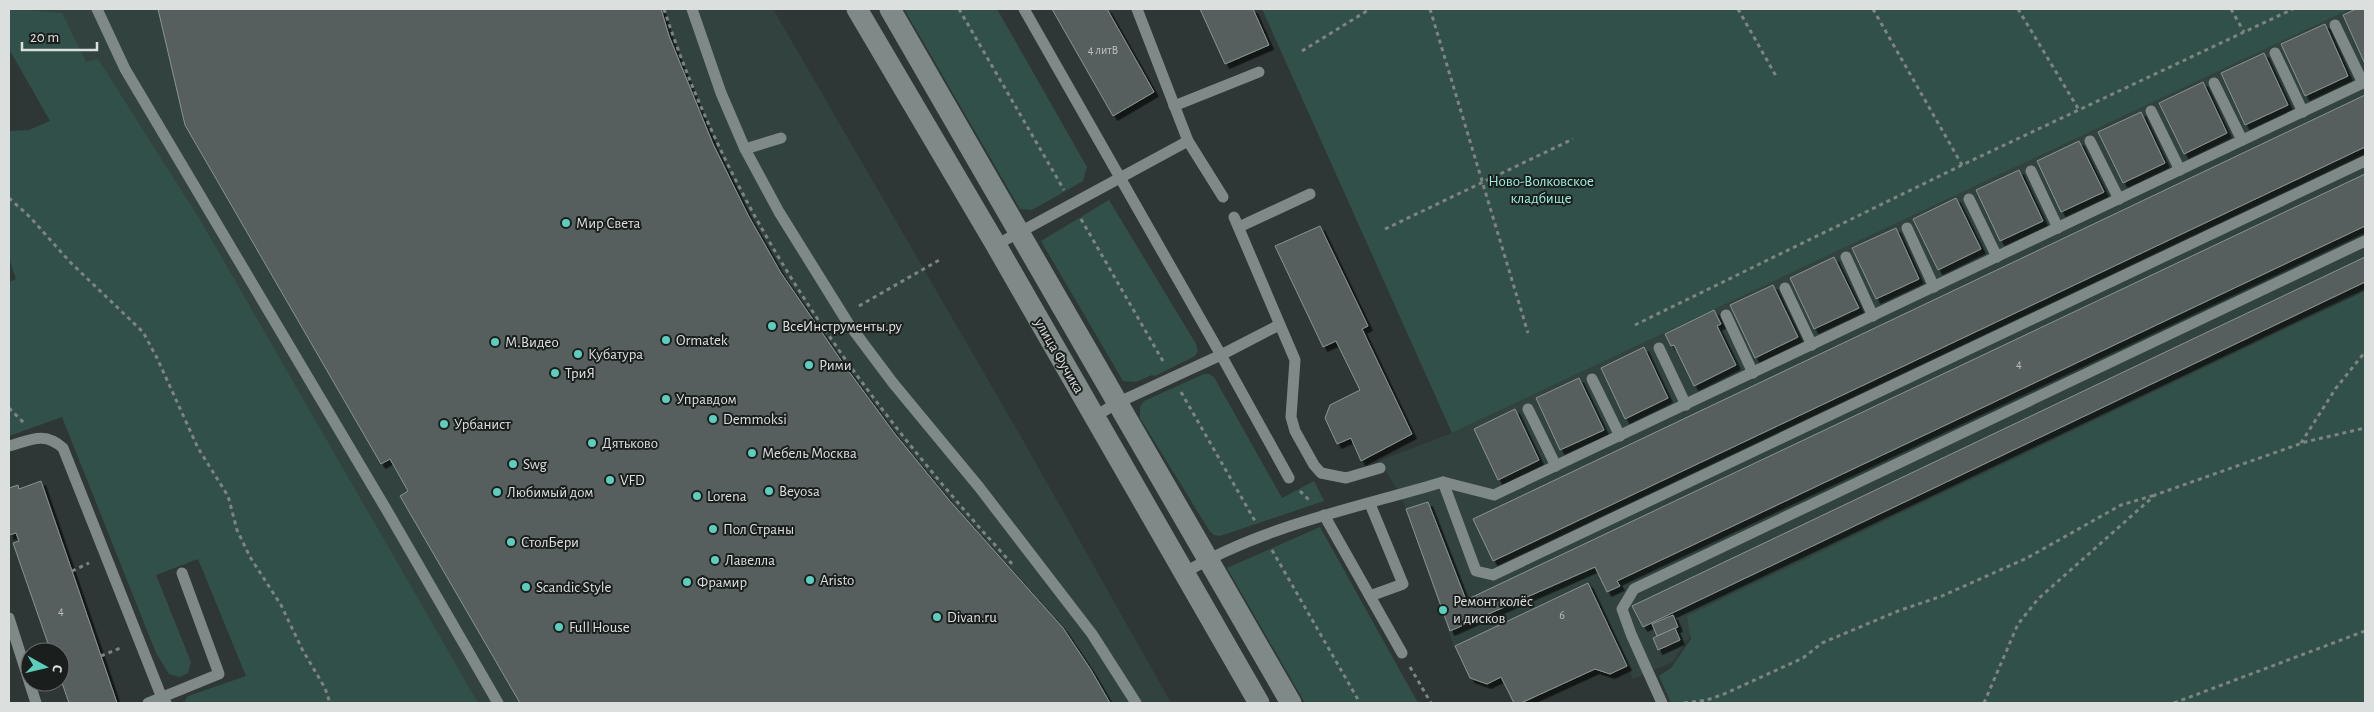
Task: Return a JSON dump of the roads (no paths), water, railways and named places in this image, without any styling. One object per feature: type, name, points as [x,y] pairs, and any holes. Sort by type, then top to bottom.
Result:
[{"type":"street","name":"улица Фучика","points":[[858,9],[996,244],[1259,703]]},
{"type":"street","name":"улица Фучика","points":[[890,9],[1291,703]]},
{"type":"lane","points":[[97,9],[126,69],[389,514],[498,703]]},
{"type":"lane","points":[[692,9],[721,93],[745,149],[778,212],[848,323],[893,383],[979,487],[1092,634],[1136,703]]},
{"type":"lane","points":[[1024,9],[1289,478]]},
{"type":"lane","points":[[1137,9],[1188,141],[1223,197]]},
{"type":"lane","points":[[1184,574],[1208,559],[1264,535],[1324,515],[1370,504],[1443,482],[1494,495],[2303,112],[2364,82],[2335,25]]},
{"type":"lane","points":[[2275,53],[2303,112]]},
{"type":"lane","points":[[1174,106],[1259,72]]},
{"type":"lane","points":[[2214,82],[2242,140]]},
{"type":"lane","points":[[2151,111],[2180,170]]},
{"type":"lane","points":[[745,149],[781,138]]},
{"type":"lane","points":[[996,244],[1188,141]]},
{"type":"lane","points":[[2090,141],[2119,199]]},
{"type":"lane","points":[[1443,482],[1476,571],[1493,575],[2365,161]]},
{"type":"lane","points":[[2031,170],[2058,228]]},
{"type":"lane","points":[[1310,194],[1236,222],[1295,360],[1291,418],[1314,465],[1321,473],[1346,478],[1380,468]]},
{"type":"lane","points":[[1969,199],[1997,257]]},
{"type":"lane","points":[[1907,228],[1934,286]]},
{"type":"lane","points":[[1662,703],[1631,634],[1622,608],[1634,590],[2365,241]]},
{"type":"lane","points":[[1846,257],[1873,316]]},
{"type":"lane","points":[[1785,288],[1812,345]]},
{"type":"lane","points":[[1726,315],[1753,373]]},
{"type":"lane","points":[[1094,417],[1117,403],[1221,355],[1279,325]]},
{"type":"lane","points":[[1659,348],[1686,405]]},
{"type":"lane","points":[[1592,379],[1620,436]]},
{"type":"lane","points":[[1528,409],[1556,466]]},
{"type":"lane","points":[[9,446],[43,437],[54,440],[62,448],[164,701]]},
{"type":"lane","points":[[1370,504],[1403,584],[1370,596]]},
{"type":"lane","points":[[1324,515],[1402,653]]},
{"type":"lane","points":[[148,703],[164,701],[178,689],[219,674],[182,572]]},
{"type":"lane","points":[[9,618],[36,703]]},
{"type":"place","name":"Мир Света","points":[[566,223]]},
{"type":"place","name":"ВсеИнструменты.ру","points":[[772,326]]},
{"type":"place","name":"Ormatek","points":[[666,340]]},
{"type":"place","name":"М.Видео","points":[[495,342]]},
{"type":"place","name":"Кубатура","points":[[578,354]]},
{"type":"place","name":"Рими","points":[[809,365]]},
{"type":"place","name":"ТриЯ","points":[[555,373]]},
{"type":"place","name":"Управдом","points":[[666,399]]},
{"type":"place","name":"Demmoksi","points":[[713,419]]},
{"type":"place","name":"Урбанист","points":[[444,424]]},
{"type":"place","name":"Дятьково","points":[[592,443]]},
{"type":"place","name":"Мебель Москва","points":[[752,453]]},
{"type":"place","name":"Swg","points":[[513,464]]},
{"type":"place","name":"VFD","points":[[610,480]]},
{"type":"place","name":"Beyosa","points":[[769,491]]},
{"type":"place","name":"Любимый дом","points":[[497,492]]},
{"type":"place","name":"Lorena","points":[[697,496]]},
{"type":"place","name":"Пол Страны","points":[[713,529]]},
{"type":"place","name":"СтолБери","points":[[511,542]]},
{"type":"place","name":"Лавелла","points":[[715,560]]},
{"type":"place","name":"Aristo","points":[[810,580]]},
{"type":"place","name":"Фрамир","points":[[687,582]]},
{"type":"place","name":"Scandic Style","points":[[526,587]]},
{"type":"place","name":"Ремонт колёс и дисков","points":[[1443,610]]},
{"type":"place","name":"Divan.ru","points":[[937,617]]},
{"type":"place","name":"Full House","points":[[559,627]]},
{"type":"park label","name":"Ново-Волковское кладбище","points":[[1541,190]]}]
